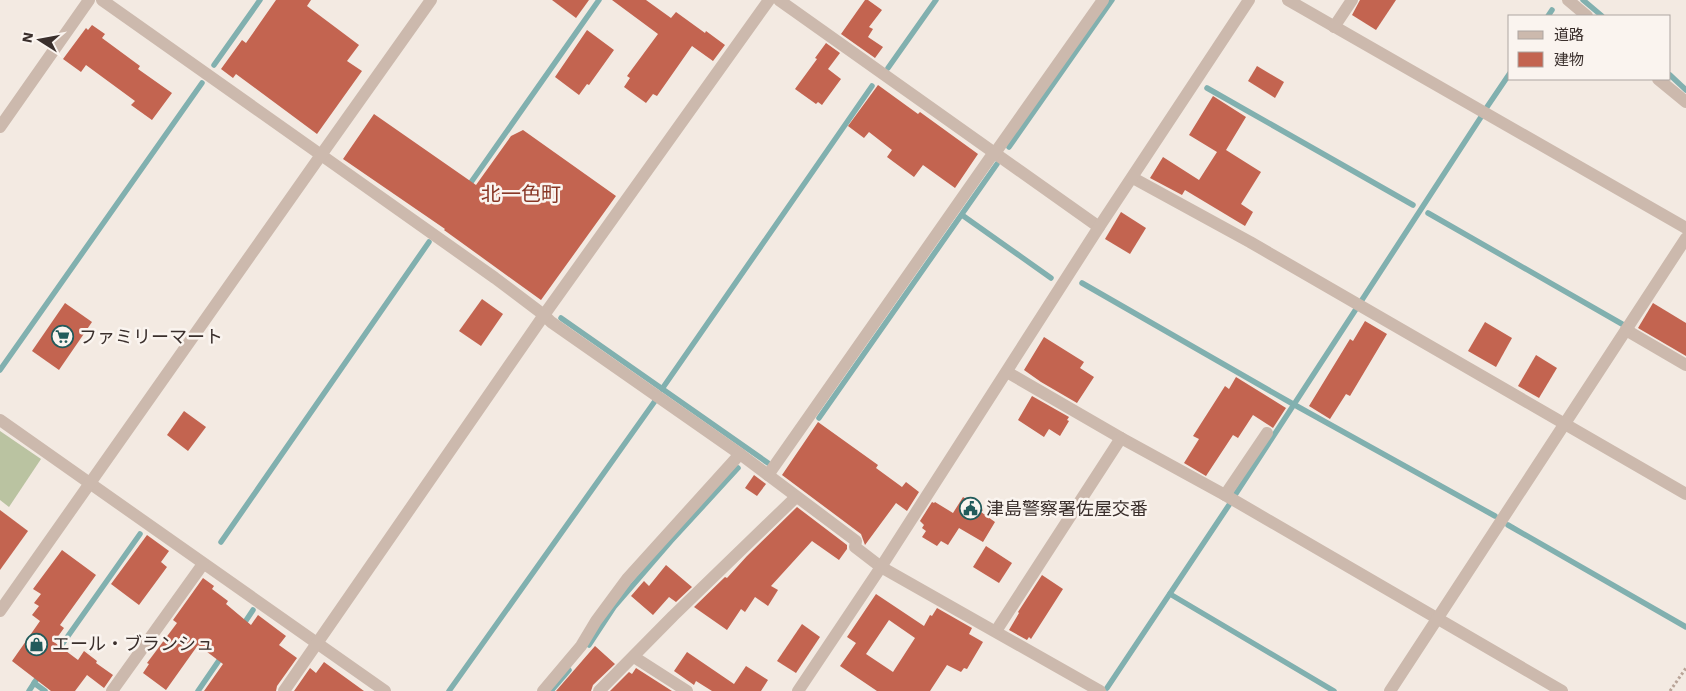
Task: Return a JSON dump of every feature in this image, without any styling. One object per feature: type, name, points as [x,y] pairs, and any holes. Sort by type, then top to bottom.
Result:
[{"type":"street","points":[[0,127],[88,0]]},
{"type":"street","points":[[102,0],[495,278],[544,315],[550,322],[740,454],[856,541],[855,547],[881,567],[1100,691]]},
{"type":"street","points":[[0,612],[320,155],[431,0]]},
{"type":"street","points":[[284,691],[544,315],[768,0]]},
{"type":"street","points":[[779,0],[1099,227]]},
{"type":"street","points":[[768,475],[1103,0]]},
{"type":"street","points":[[798,691],[881,567],[1008,372],[1099,227],[1249,0]]},
{"type":"street","points":[[1288,0],[1686,228]]},
{"type":"street","points":[[1334,27],[1352,0]]},
{"type":"street","points":[[1568,0],[1585,15]]},
{"type":"street","points":[[1659,80],[1686,102]]},
{"type":"street","points":[[1133,178],[1250,242],[1686,494]]},
{"type":"street","points":[[1390,691],[1686,238]]},
{"type":"street","points":[[1626,330],[1686,365]]},
{"type":"street","points":[[1008,372],[1121,438],[1225,495],[1562,691]]},
{"type":"street","points":[[0,420],[385,691]]},
{"type":"street","points":[[1225,495],[1267,433]]},
{"type":"street","points":[[996,631],[1121,438]]},
{"type":"street","points":[[543,691],[581,646],[596,621],[627,580],[740,454]]},
{"type":"street","points":[[599,691],[673,616],[796,497]]},
{"type":"street","points":[[112,691],[203,564]]},
{"type":"street","points":[[634,657],[687,691]]},
{"type":"path","points":[[1670,691],[1686,668]]},
{"type":"green space","points":[[0,431],[41,459],[9,507],[0,500]]},
{"type":"building","points":[[276,0],[311,0],[307,6],[359,45],[347,61],[362,71],[317,134],[236,74],[233,78],[221,69],[242,40],[246,43]]},
{"type":"building","points":[[552,0],[589,0],[576,18]]},
{"type":"building","points":[[612,0],[646,0],[671,18],[676,12],[725,45],[713,61],[692,46],[657,96],[653,94],[646,103],[624,87],[630,78],[627,76],[658,34]]},
{"type":"building","points":[[865,0],[868,0],[882,10],[869,27],[873,29],[868,37],[883,47],[875,58],[841,34]]},
{"type":"building","points":[[1360,0],[1396,0],[1376,30],[1352,15]]},
{"type":"building","points":[[92,25],[105,34],[102,38],[140,66],[138,69],[172,93],[152,120],[131,105],[135,101],[86,65],[81,72],[63,59],[86,28],[88,30]]},
{"type":"building","points":[[587,30],[614,50],[589,85],[587,84],[579,95],[555,77]]},
{"type":"building","points":[[826,43],[840,53],[828,69],[841,79],[822,105],[818,102],[816,104],[795,89]]},
{"type":"building","points":[[1257,66],[1284,82],[1275,98],[1248,81]]},
{"type":"building","points":[[878,85],[918,114],[920,112],[978,154],[955,188],[923,165],[914,177],[887,157],[892,150],[869,132],[864,138],[848,126]]},
{"type":"building","points":[[1213,96],[1246,117],[1226,150],[1261,172],[1241,204],[1253,212],[1245,226],[1185,190],[1182,195],[1150,178],[1163,157],[1199,180],[1217,152],[1189,135]]},
{"type":"building","points":[[374,114],[476,185],[511,136],[523,130],[616,196],[541,300],[445,229],[343,159]]},
{"type":"building","points":[[1121,212],[1146,228],[1130,254],[1105,239]]},
{"type":"building","points":[[482,299],[503,314],[481,346],[459,331]]},
{"type":"building","points":[[65,303],[92,322],[59,370],[32,351]]},
{"type":"building","points":[[1653,303],[1686,323],[1686,356],[1638,328]]},
{"type":"building","points":[[1365,321],[1387,334],[1350,396],[1346,394],[1330,419],[1309,406],[1350,339],[1353,341]]},
{"type":"building","points":[[1485,322],[1512,338],[1496,367],[1468,351]]},
{"type":"building","points":[[1044,337],[1084,362],[1080,368],[1094,377],[1077,403],[1024,370]]},
{"type":"building","points":[[1536,355],[1557,368],[1539,398],[1518,386]]},
{"type":"building","points":[[1236,377],[1286,408],[1273,428],[1253,415],[1238,438],[1233,435],[1206,476],[1184,463],[1199,439],[1193,436],[1225,386],[1229,389]]},
{"type":"building","points":[[1032,396],[1069,417],[1067,420],[1069,421],[1060,436],[1049,429],[1044,437],[1018,420]]},
{"type":"building","points":[[184,411],[206,427],[188,451],[167,435]]},
{"type":"building","points":[[818,422],[878,465],[876,468],[902,487],[906,482],[919,492],[907,511],[896,503],[865,545],[861,534],[782,475]]},
{"type":"building","points":[[754,475],[766,484],[757,496],[745,488]]},
{"type":"building","points":[[963,497],[983,510],[981,512],[995,522],[983,542],[959,528],[948,545],[941,541],[937,546],[922,537],[926,531],[922,528],[924,525],[920,521],[932,502],[953,513]]},
{"type":"building","points":[[797,507],[847,545],[847,549],[839,560],[812,541],[771,586],[778,590],[768,606],[755,597],[745,612],[741,609],[727,630],[694,607],[725,577],[727,578]]},
{"type":"building","points":[[0,510],[28,531],[0,570]]},
{"type":"building","points":[[147,535],[169,551],[161,562],[167,567],[139,605],[111,584]]},
{"type":"building","points":[[986,546],[1012,563],[999,583],[973,567]]},
{"type":"building","points":[[62,550],[96,575],[60,625],[64,628],[54,642],[78,660],[84,651],[97,661],[96,663],[113,675],[104,688],[87,675],[75,691],[51,691],[12,661],[40,621],[32,615],[39,606],[34,603],[41,594],[33,589]]},
{"type":"building","points":[[666,565],[692,587],[676,602],[669,597],[653,615],[631,596],[644,581],[649,586]]},
{"type":"building","points":[[1042,575],[1063,589],[1031,639],[1029,637],[1027,640],[1009,630],[1018,612]]},
{"type":"building","points":[[203,578],[214,586],[212,589],[228,601],[226,604],[251,625],[258,615],[286,636],[279,645],[297,658],[277,686],[276,691],[204,691],[223,664],[198,645],[166,690],[143,673],[149,664],[147,663],[177,623],[173,620]]},
{"type":"building","points":[[876,594],[924,626],[930,615],[932,616],[937,608],[972,628],[969,634],[983,642],[967,669],[964,668],[961,672],[947,665],[930,691],[877,691],[840,666],[856,643],[847,637]],"holes":[[[889,620],[915,638],[893,672],[866,654]]]},
{"type":"building","points":[[802,624],[820,637],[796,673],[777,661]]},
{"type":"building","points":[[595,646],[615,664],[593,685],[591,691],[556,691]]},
{"type":"building","points":[[687,652],[734,684],[746,666],[768,680],[761,691],[712,691],[696,681],[694,685],[674,671]]},
{"type":"building","points":[[324,662],[364,691],[294,691],[310,668],[316,673]]},
{"type":"building","points":[[636,668],[672,691],[610,691],[629,672],[632,674]]},
{"type":"waterway","points":[[214,65],[260,0]]},
{"type":"waterway","points":[[467,188],[599,0]]},
{"type":"waterway","points":[[888,68],[936,0]]},
{"type":"waterway","points":[[1009,147],[1112,0]]},
{"type":"waterway","points":[[1583,0],[1601,15]]},
{"type":"waterway","points":[[1549,15],[1552,10]]},
{"type":"waterway","points":[[1487,107],[1508,76]]},
{"type":"waterway","points":[[1671,76],[1686,90]]},
{"type":"waterway","points":[[0,370],[202,83]]},
{"type":"waterway","points":[[662,389],[872,86]]},
{"type":"waterway","points":[[1207,88],[1413,205]]},
{"type":"waterway","points":[[1235,495],[1481,117]]},
{"type":"waterway","points":[[819,418],[997,164]]},
{"type":"waterway","points":[[1428,213],[1622,324]]},
{"type":"waterway","points":[[962,215],[1051,278]]},
{"type":"waterway","points":[[221,542],[429,242]]},
{"type":"waterway","points":[[1082,283],[1293,404],[1495,516]]},
{"type":"waterway","points":[[561,318],[768,463]]},
{"type":"waterway","points":[[449,691],[655,401]]},
{"type":"waterway","points":[[589,645],[614,607],[738,468]]},
{"type":"waterway","points":[[1107,688],[1229,505]]},
{"type":"waterway","points":[[1508,525],[1686,627]]},
{"type":"waterway","points":[[56,653],[140,534]]},
{"type":"waterway","points":[[1170,594],[1334,691]]},
{"type":"waterway","points":[[243,625],[253,610]]},
{"type":"waterway","points":[[198,691],[222,656]]},
{"type":"waterway","points":[[551,691],[569,670]]},
{"type":"waterway","points":[[29,691],[40,674]]},
{"type":"waterway","points":[[34,683],[45,691]]},
{"type":"place","name":"ファミリーマート","points":[[63,337]]},
{"type":"place","name":"津島警察署佐屋交番","points":[[970,509]]},
{"type":"place","name":"エール・ブランシュ","points":[[36,644]]},
{"type":"district","name":"北一色町","points":[[521,194]]}]
